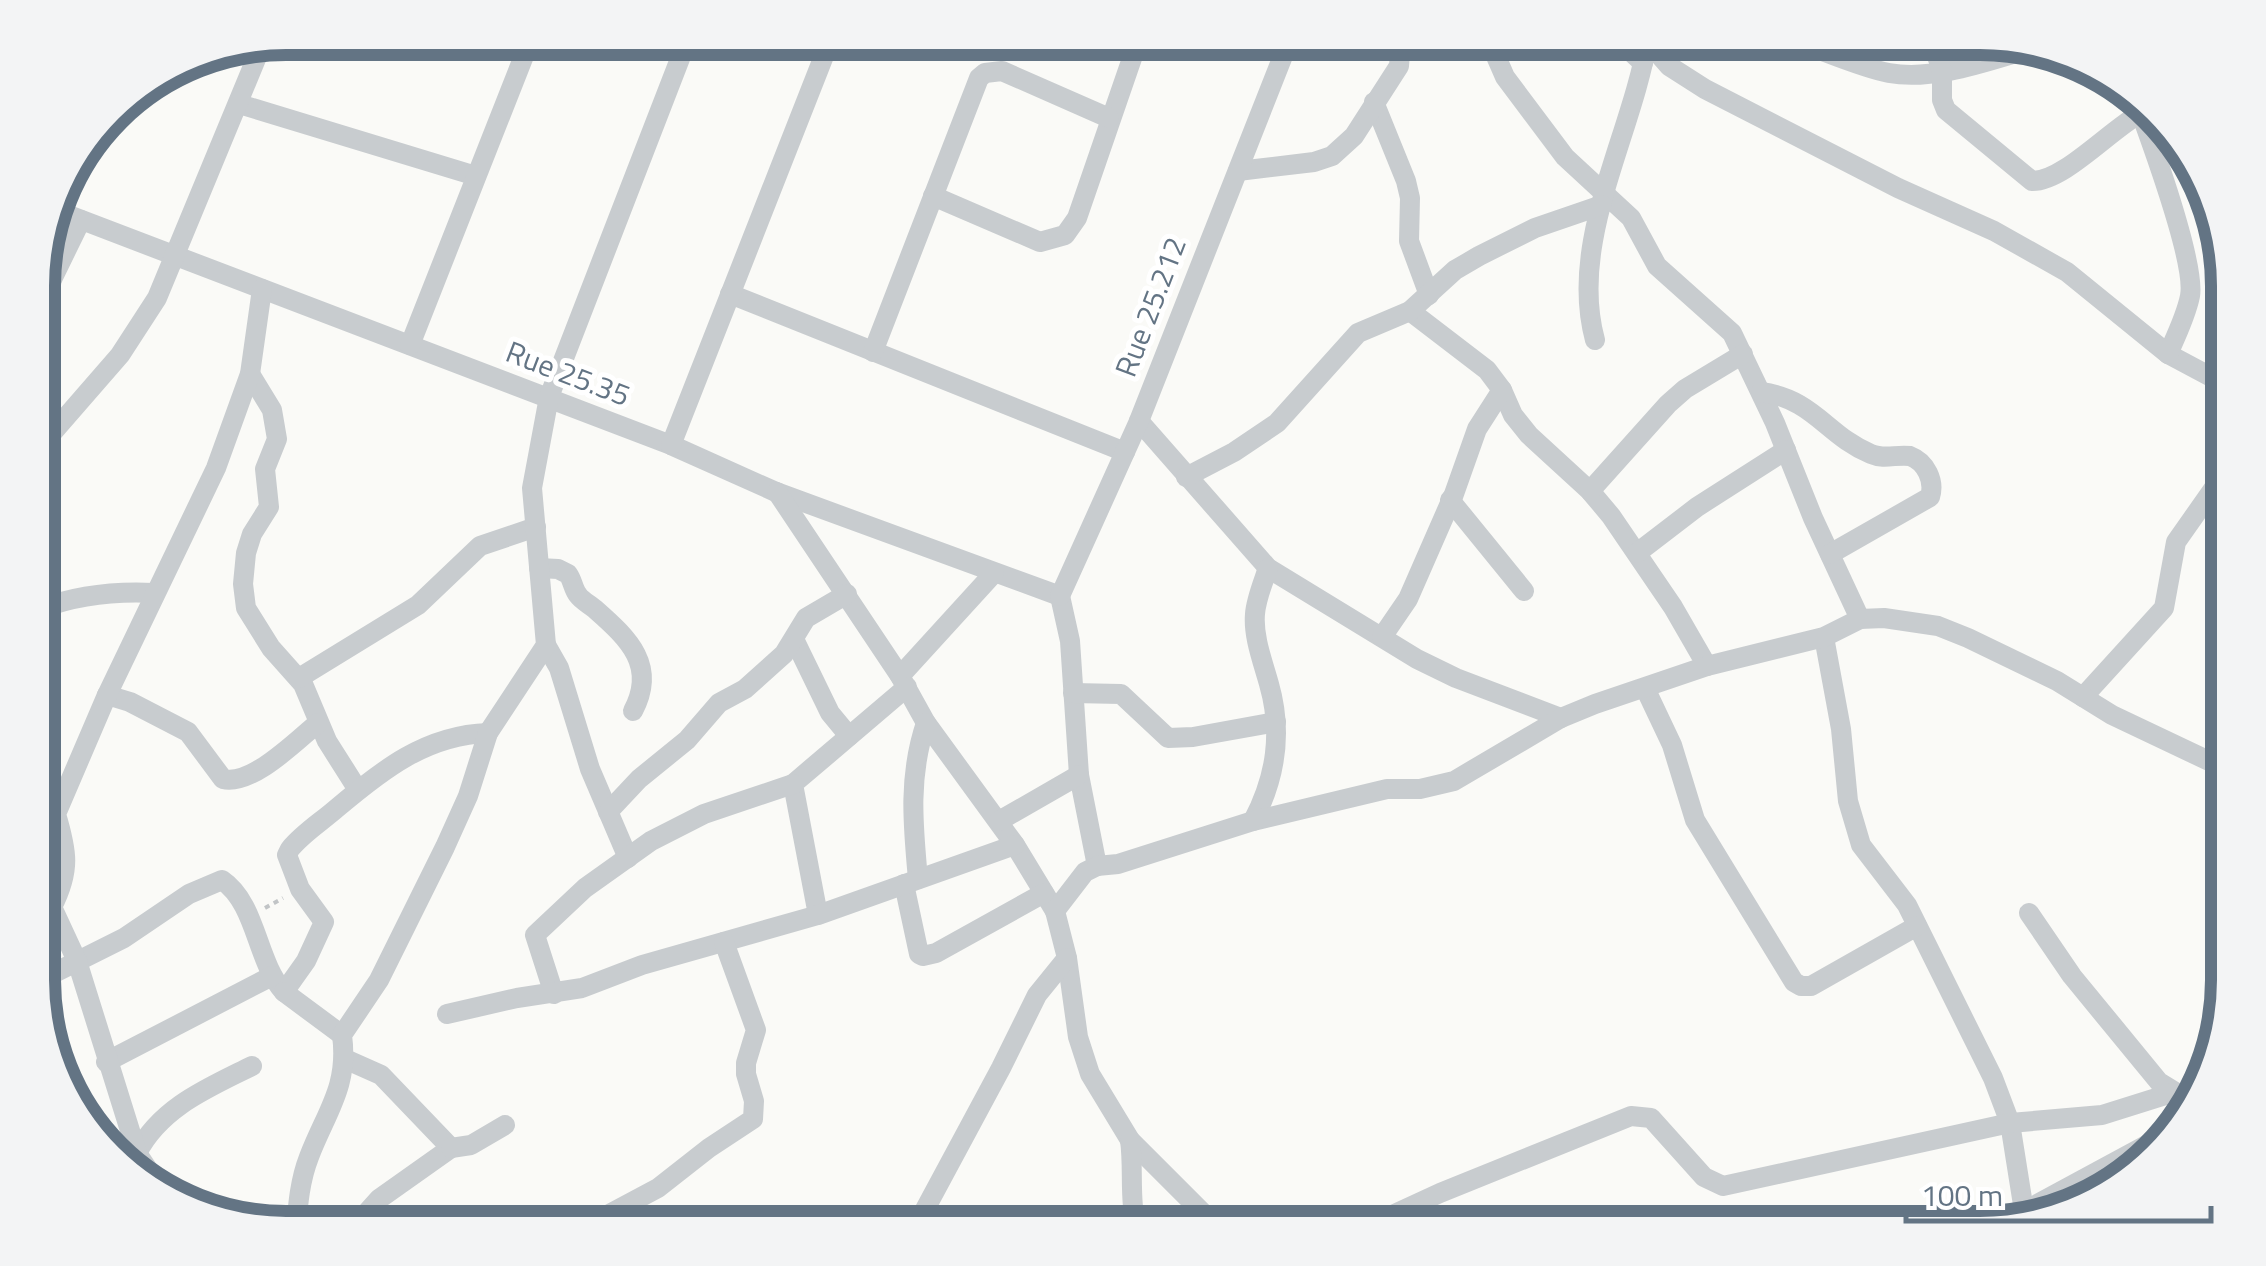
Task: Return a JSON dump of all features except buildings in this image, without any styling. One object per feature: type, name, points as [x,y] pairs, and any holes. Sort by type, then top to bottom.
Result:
[{"type":"street","points":[[410,346],[524,55]]},
{"type":"street","points":[[628,858],[590,769],[559,668],[546,645],[532,488],[548,398],[681,55]]},
{"type":"street","points":[[670,445],[824,55]]},
{"type":"street","points":[[933,196],[1040,242],[1058,238],[1071,229],[1132,55]]},
{"type":"street","name":"Rue 25.212","points":[[1060,596],[1140,421],[1283,55]]},
{"type":"street","points":[[1238,171],[1314,162],[1332,156],[1354,136],[1401,59],[1399,55]]},
{"type":"street","points":[[1494,55],[1498,66],[1565,157],[1603,200],[1631,218],[1658,266],[1724,325],[1743,354],[1860,619]]},
{"type":"street","points":[[1595,340],[1588,307],[1588,265],[1603,200],[1647,55]]},
{"type":"street","points":[[1657,55],[1705,89],[1898,188],[1994,230],[2052,264],[2168,354],[2211,377]]},
{"type":"street","points":[[1836,55],[1888,73],[1942,71],[2001,56]]},
{"type":"street","points":[[1937,55],[1946,110],[2032,181],[2051,178],[2133,113]]},
{"type":"street","points":[[55,431],[120,355],[157,298],[258,57]]},
{"type":"street","points":[[874,352],[975,87],[985,72],[1002,72],[1109,118]]},
{"type":"street","points":[[1374,102],[1406,180],[1410,198],[1409,240],[1429,295]]},
{"type":"street","points":[[239,104],[476,176]]},
{"type":"street","points":[[2145,125],[2190,279],[2190,295],[2168,354]]},
{"type":"street","points":[[1186,477],[1277,423],[1358,333],[1410,311],[1455,270],[1479,256],[1603,200]]},
{"type":"street","name":"Rue 25.35","points":[[66,214],[670,445],[776,492],[1060,596]]},
{"type":"street","points":[[56,271],[81,220]]},
{"type":"street","points":[[55,894],[61,890],[66,866],[66,844],[56,814],[154,593],[216,468],[250,374],[262,289]]},
{"type":"street","points":[[730,294],[1125,452]]},
{"type":"street","points":[[1410,311],[1488,370],[1529,436],[1590,490],[1637,553],[1707,666]]},
{"type":"street","points":[[1590,490],[1668,404],[1743,354]]},
{"type":"street","points":[[250,374],[272,410],[277,439],[265,469],[269,507],[252,534],[246,553],[246,608],[270,648],[298,678],[311,699],[318,722],[358,790]]},
{"type":"street","points":[[1382,637],[1408,599],[1477,428],[1502,390]]},
{"type":"street","points":[[1760,392],[1804,405],[1868,454],[1888,458],[1904,454],[1916,458],[1925,468],[1930,497],[1830,554]]},
{"type":"street","points":[[1140,421],[1268,568],[1456,678],[1560,718]]},
{"type":"street","points":[[1637,553],[1697,506],[1786,450]]},
{"type":"street","points":[[776,492],[904,681],[926,723],[1015,845],[1049,902],[1067,958],[1078,1037],[1090,1074],[1130,1140],[1201,1211]]},
{"type":"street","points":[[2083,697],[2164,608],[2176,542],[2211,492]]},
{"type":"street","points":[[1450,500],[1524,591]]},
{"type":"street","points":[[298,678],[418,605],[480,546],[536,528]]},
{"type":"street","points":[[539,568],[568,574],[576,593],[628,642],[643,672],[644,683],[633,711]]},
{"type":"street","points":[[1252,821],[1271,780],[1277,752],[1276,722],[1255,613],[1268,568]]},
{"type":"street","points":[[554,994],[534,935],[537,930],[585,888],[683,823],[793,784],[904,681],[994,573]]},
{"type":"street","points":[[55,605],[85,596],[154,593]]},
{"type":"street","points":[[608,812],[687,740],[719,703],[745,689],[794,641],[806,618],[847,594]]},
{"type":"street","points":[[1060,596],[1070,641],[1079,775],[1097,866]]},
{"type":"street","points":[[926,723],[914,764],[912,792],[911,882],[919,954],[923,956],[1049,902],[1097,866],[1118,864],[1252,821],[1388,789],[1454,781],[1560,718],[1707,666],[1824,637],[1860,619],[1904,618],[1938,626],[2039,672],[2112,715],[2211,762]]},
{"type":"street","points":[[1824,637],[1841,729],[1848,801],[1860,846],[1907,905],[1992,1078],[2010,1123],[2032,1205]]},
{"type":"street","points":[[794,641],[830,714],[849,736]]},
{"type":"street","points":[[297,1211],[309,1157],[334,1103],[345,1060],[342,1036],[378,980],[445,847],[468,796],[488,733],[546,645]]},
{"type":"street","points":[[1645,688],[1672,745],[1695,820],[1794,982],[1811,986],[1917,926]]},
{"type":"street","points":[[1073,693],[1121,694],[1168,738],[1193,738],[1276,722]]},
{"type":"street","points":[[107,695],[130,702],[188,732],[222,779],[230,781],[239,781],[255,772],[318,722]]},
{"type":"street","points":[[106,1062],[278,984],[306,962],[324,925],[300,889],[287,854],[290,849],[358,790],[406,756],[461,734],[488,733]]},
{"type":"street","points":[[998,821],[1079,775]]},
{"type":"street","points":[[793,784],[818,915]]},
{"type":"street","points":[[447,1014],[582,988],[642,964],[818,915],[1015,845]]},
{"type":"street","points":[[55,972],[124,938],[189,894],[222,880],[230,886],[248,917],[278,984],[342,1036]]},
{"type":"street","points":[[2029,913],[2072,976],[2159,1082],[2179,1097]]},
{"type":"street","points":[[55,918],[77,961],[140,1158]]},
{"type":"street","points":[[615,1211],[658,1188],[753,1119],[754,1101],[746,1062],[756,1030],[724,942]]},
{"type":"street","points":[[924,1211],[1002,1068],[1036,995],[1067,958]]},
{"type":"street","points":[[345,1060],[381,1075],[451,1148]]},
{"type":"street","points":[[137,1153],[180,1104],[252,1066]]},
{"type":"street","points":[[1401,1211],[1631,1116],[1651,1118],[1704,1178],[1723,1186],[2010,1123],[2102,1115],[2172,1094]]},
{"type":"street","points":[[368,1211],[451,1148],[471,1145],[506,1125]]},
{"type":"street","points":[[1130,1140],[1133,1211]]},
{"type":"street","points":[[2057,1197],[2128,1156]]},
{"type":"path","points":[[248,917],[300,889]]}]
